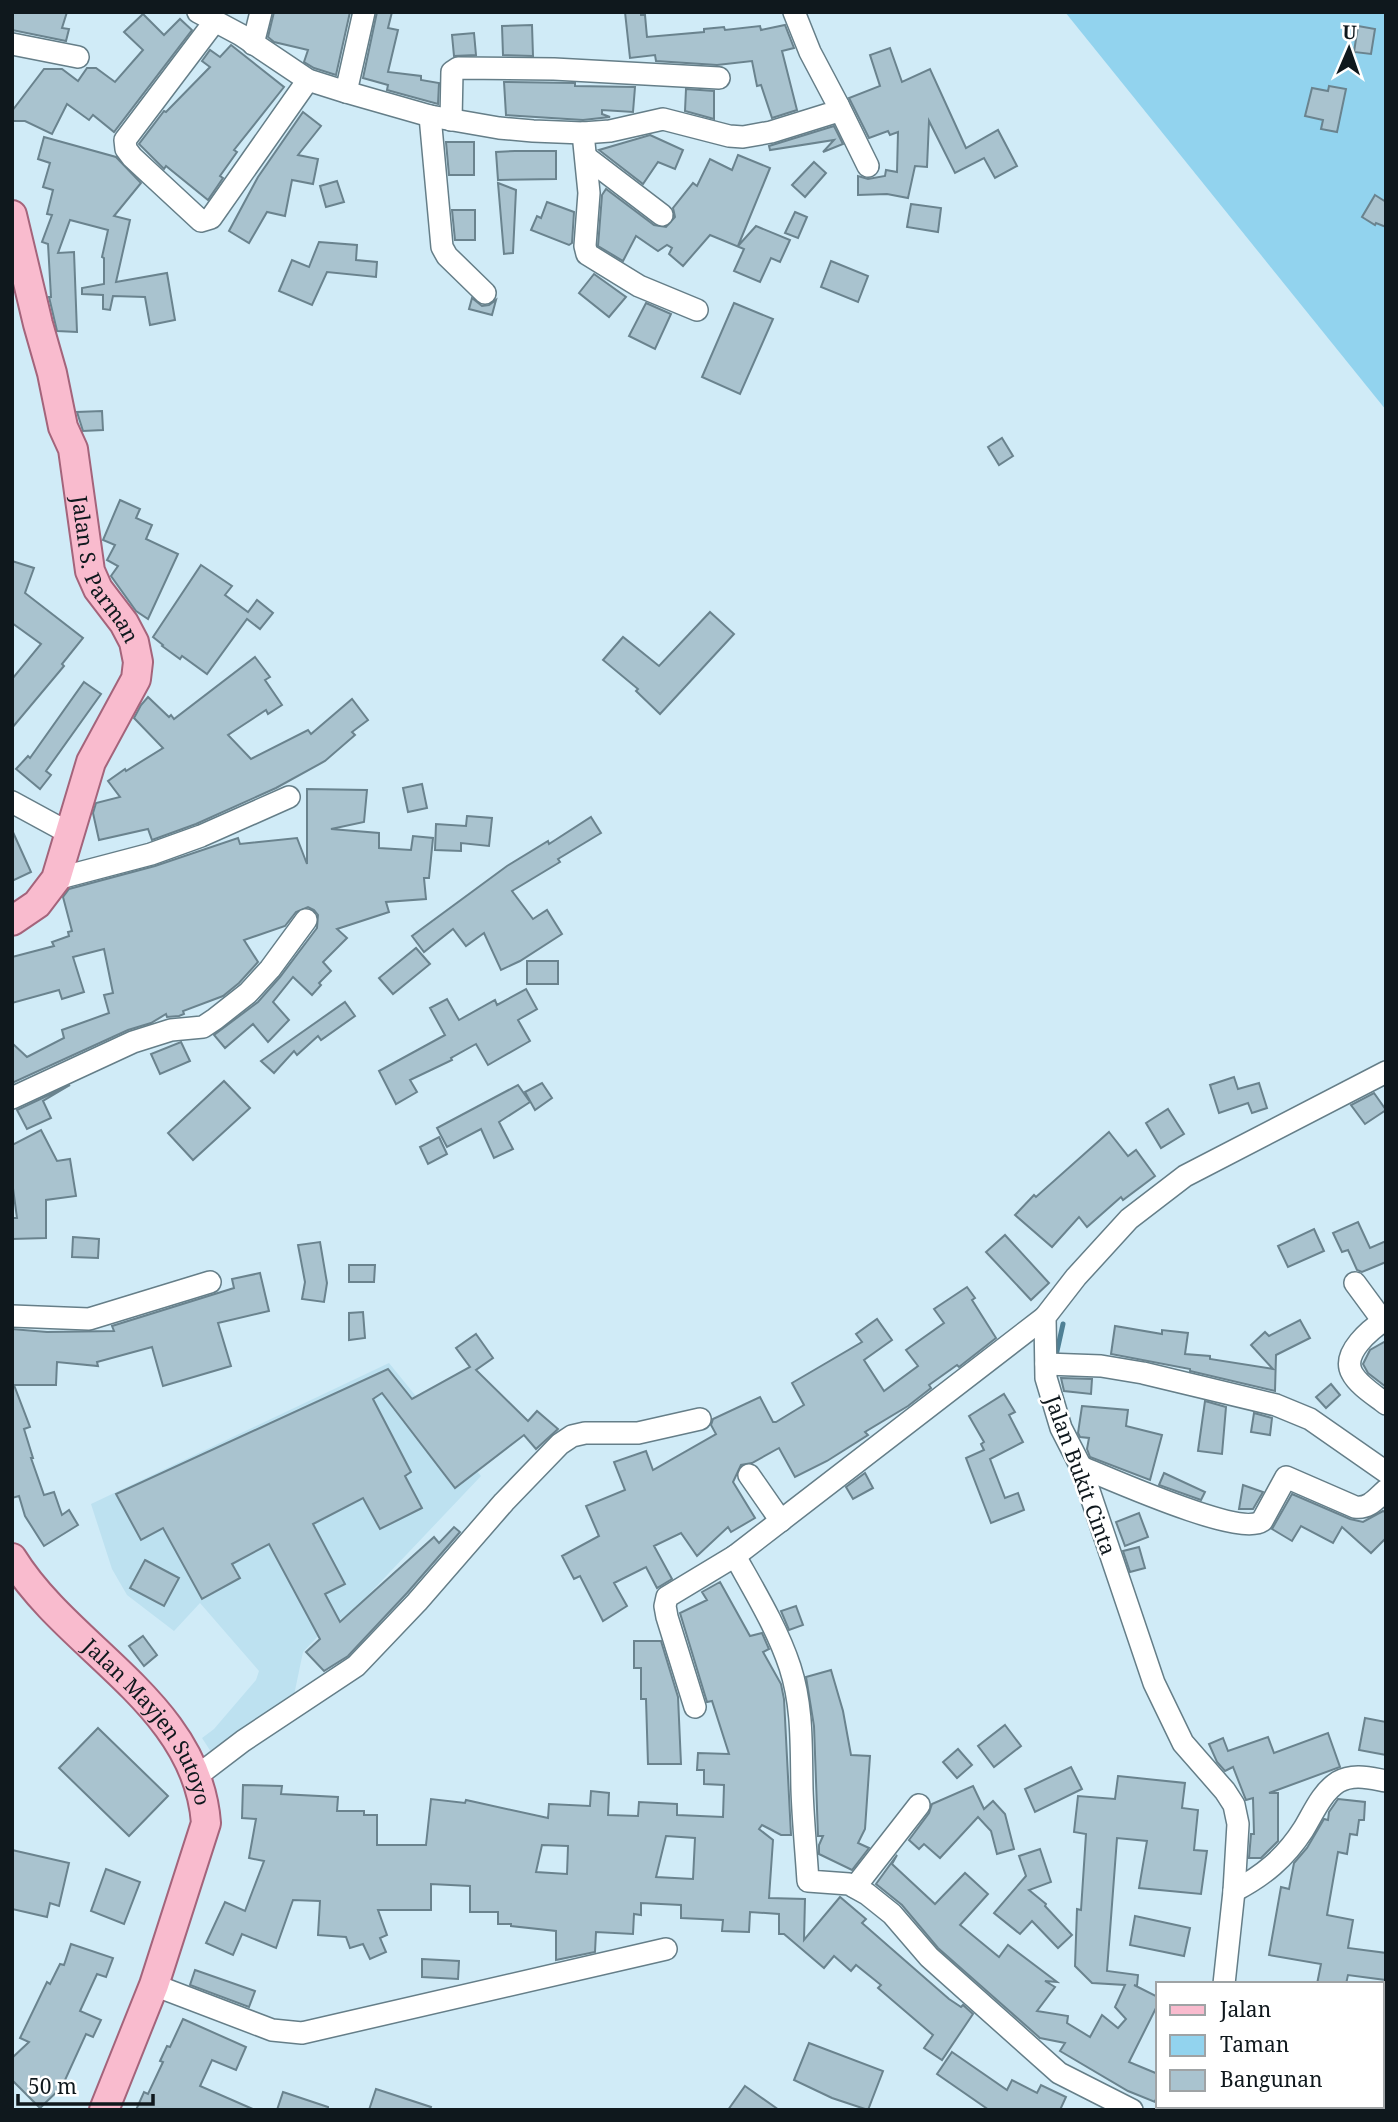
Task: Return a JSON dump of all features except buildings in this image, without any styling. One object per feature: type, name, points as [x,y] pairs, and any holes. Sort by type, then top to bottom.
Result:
[{"type":"main road","name":"Jalan S. Parman","points":[[12,215],[63,427],[58,449],[71,563],[75,576],[119,640],[125,659],[118,692],[118,709],[91,762],[56,879],[37,904],[12,921]]},
{"type":"main road","name":"Jalan Mayjen Sutoyo","points":[[12,1558],[44,1598],[154,1709],[184,1750],[197,1776],[205,1803],[206,1823],[154,1985],[104,2110]]},
{"type":"street","points":[[253,44],[261,12]]},
{"type":"street","points":[[346,92],[364,12]]},
{"type":"street","points":[[794,12],[810,52],[868,166]]},
{"type":"street","points":[[308,80],[211,218],[201,221],[126,149],[125,140],[207,17],[308,80],[440,118],[499,128],[583,133],[619,129],[663,119],[743,137],[771,132],[832,113],[838,105]]},
{"type":"street","points":[[12,44],[78,57]]},
{"type":"street","points":[[485,293],[447,256],[442,247],[440,118],[452,72],[458,68],[554,69],[719,78]]},
{"type":"street","points":[[583,133],[589,193],[585,246],[589,257],[639,286],[697,310]]},
{"type":"street","points":[[586,157],[662,215]]},
{"type":"street","points":[[56,879],[151,854],[201,836],[289,797]]},
{"type":"street","points":[[12,802],[69,833]]},
{"type":"street","points":[[12,1098],[133,1042],[171,1030],[203,1027],[248,993],[270,969],[306,920]]},
{"type":"street","points":[[695,1707],[667,1617],[666,1599],[735,1556],[1045,1317],[1076,1277],[1129,1219],[1185,1176],[1381,1078]]},
{"type":"street","points":[[12,1316],[89,1319],[210,1282]]},
{"type":"street","points":[[1355,1283],[1384,1320],[1355,1348],[1349,1363],[1352,1375],[1386,1404]]},
{"type":"street","name":"Jalan Bukit Cinta","points":[[1045,1317],[1046,1378],[1061,1428],[1081,1467],[1154,1683],[1183,1743],[1226,1791],[1234,1805],[1238,1824],[1224,1982]]},
{"type":"street","points":[[1046,1364],[1101,1366],[1143,1373],[1276,1405],[1310,1419],[1386,1472]]},
{"type":"street","points":[[197,1776],[243,1741],[356,1667],[504,1502],[560,1444],[572,1436],[585,1433],[638,1433],[700,1419]]},
{"type":"street","points":[[1081,1467],[1195,1513],[1255,1526],[1262,1521],[1286,1477],[1355,1507],[1370,1505],[1386,1490]]},
{"type":"street","points":[[749,1475],[781,1521]]},
{"type":"street","points":[[735,1556],[771,1620],[795,1687],[802,1721],[802,1790],[808,1881],[855,1886],[892,1914],[929,1957],[1059,2073],[1132,2110]]},
{"type":"street","points":[[1234,1891],[1263,1875],[1282,1857],[1324,1796],[1338,1782],[1353,1777],[1386,1781]]},
{"type":"street","points":[[855,1886],[919,1805]]},
{"type":"street","points":[[154,1985],[272,2030],[302,2033],[666,1949]]},
{"type":"shaded area","points":[[389,1363],[481,1476],[353,1611],[324,1630],[303,1652],[293,1700],[215,1758],[202,1738],[214,1729],[256,1680],[259,1671],[200,1603],[174,1631],[127,1595],[112,1569],[91,1504]]},
{"type":"green space","points":[[1065,12],[1386,12],[1386,410]]},
{"type":"waterway","points":[[1055,1360],[1063,1324]]}]
